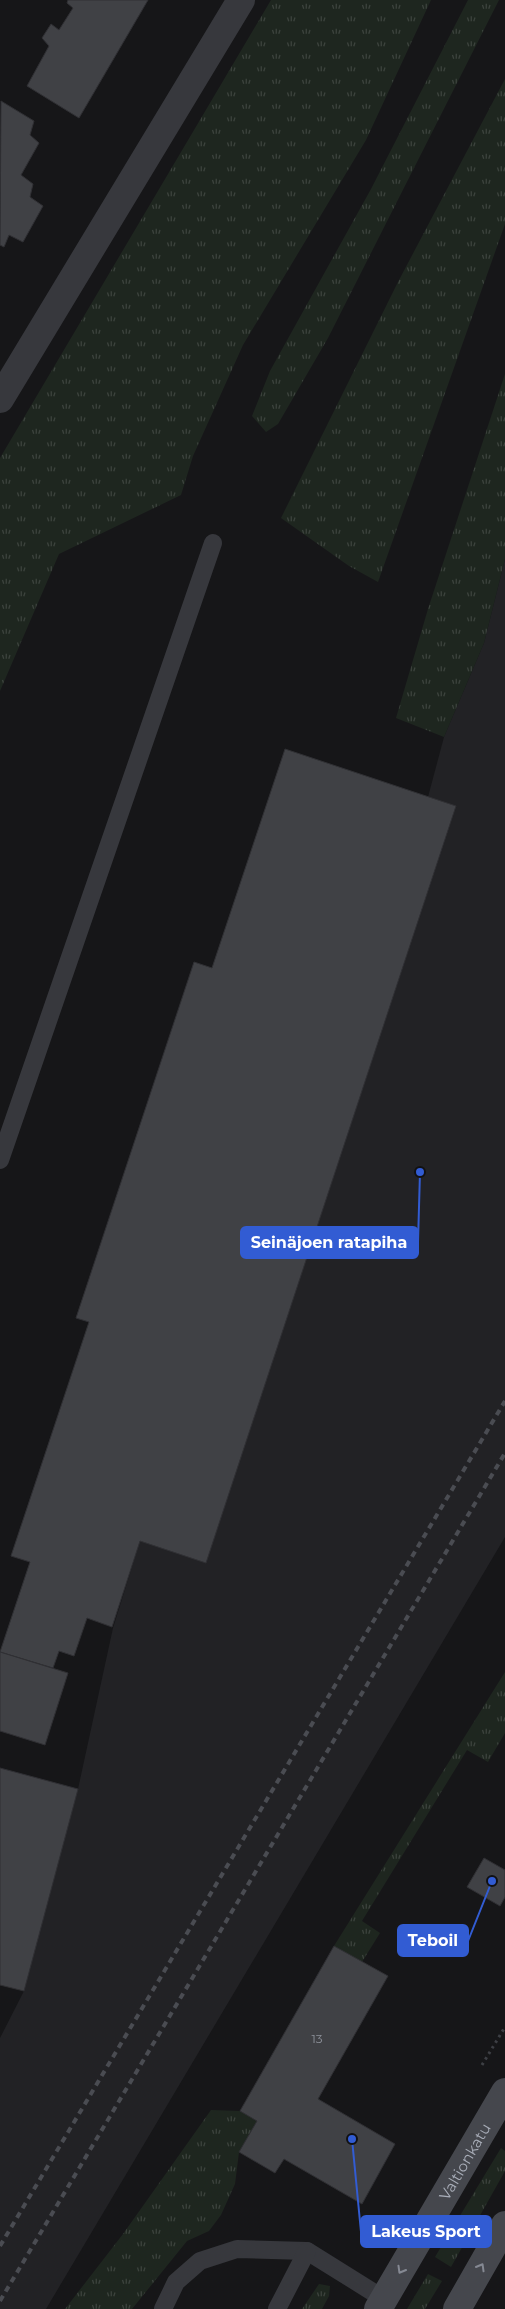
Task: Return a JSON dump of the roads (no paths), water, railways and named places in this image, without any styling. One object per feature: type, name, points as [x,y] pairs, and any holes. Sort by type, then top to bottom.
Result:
[{"type":"main road","name":"Valtionkatu","points":[[381,2304],[505,2092]]},
{"type":"main road","points":[[457,2309],[505,2225]]},
{"type":"street","points":[[0,400],[241,0]]},
{"type":"lane","points":[[0,1160],[213,544]]},
{"type":"lane","points":[[162,2309],[176,2282],[200,2261],[237,2249],[307,2251],[381,2304]]},
{"type":"lane","points":[[277,2309],[307,2251]]},
{"type":"railway","points":[[0,2246],[505,1401]]},
{"type":"railway","points":[[0,2301],[505,1453]]},
{"type":"place","name":"Seinäjoen ratapiha","points":[[420,1172]]},
{"type":"place","name":"Teboil","points":[[492,1881]]},
{"type":"place","name":"Lakeus Sport","points":[[352,2139]]}]
